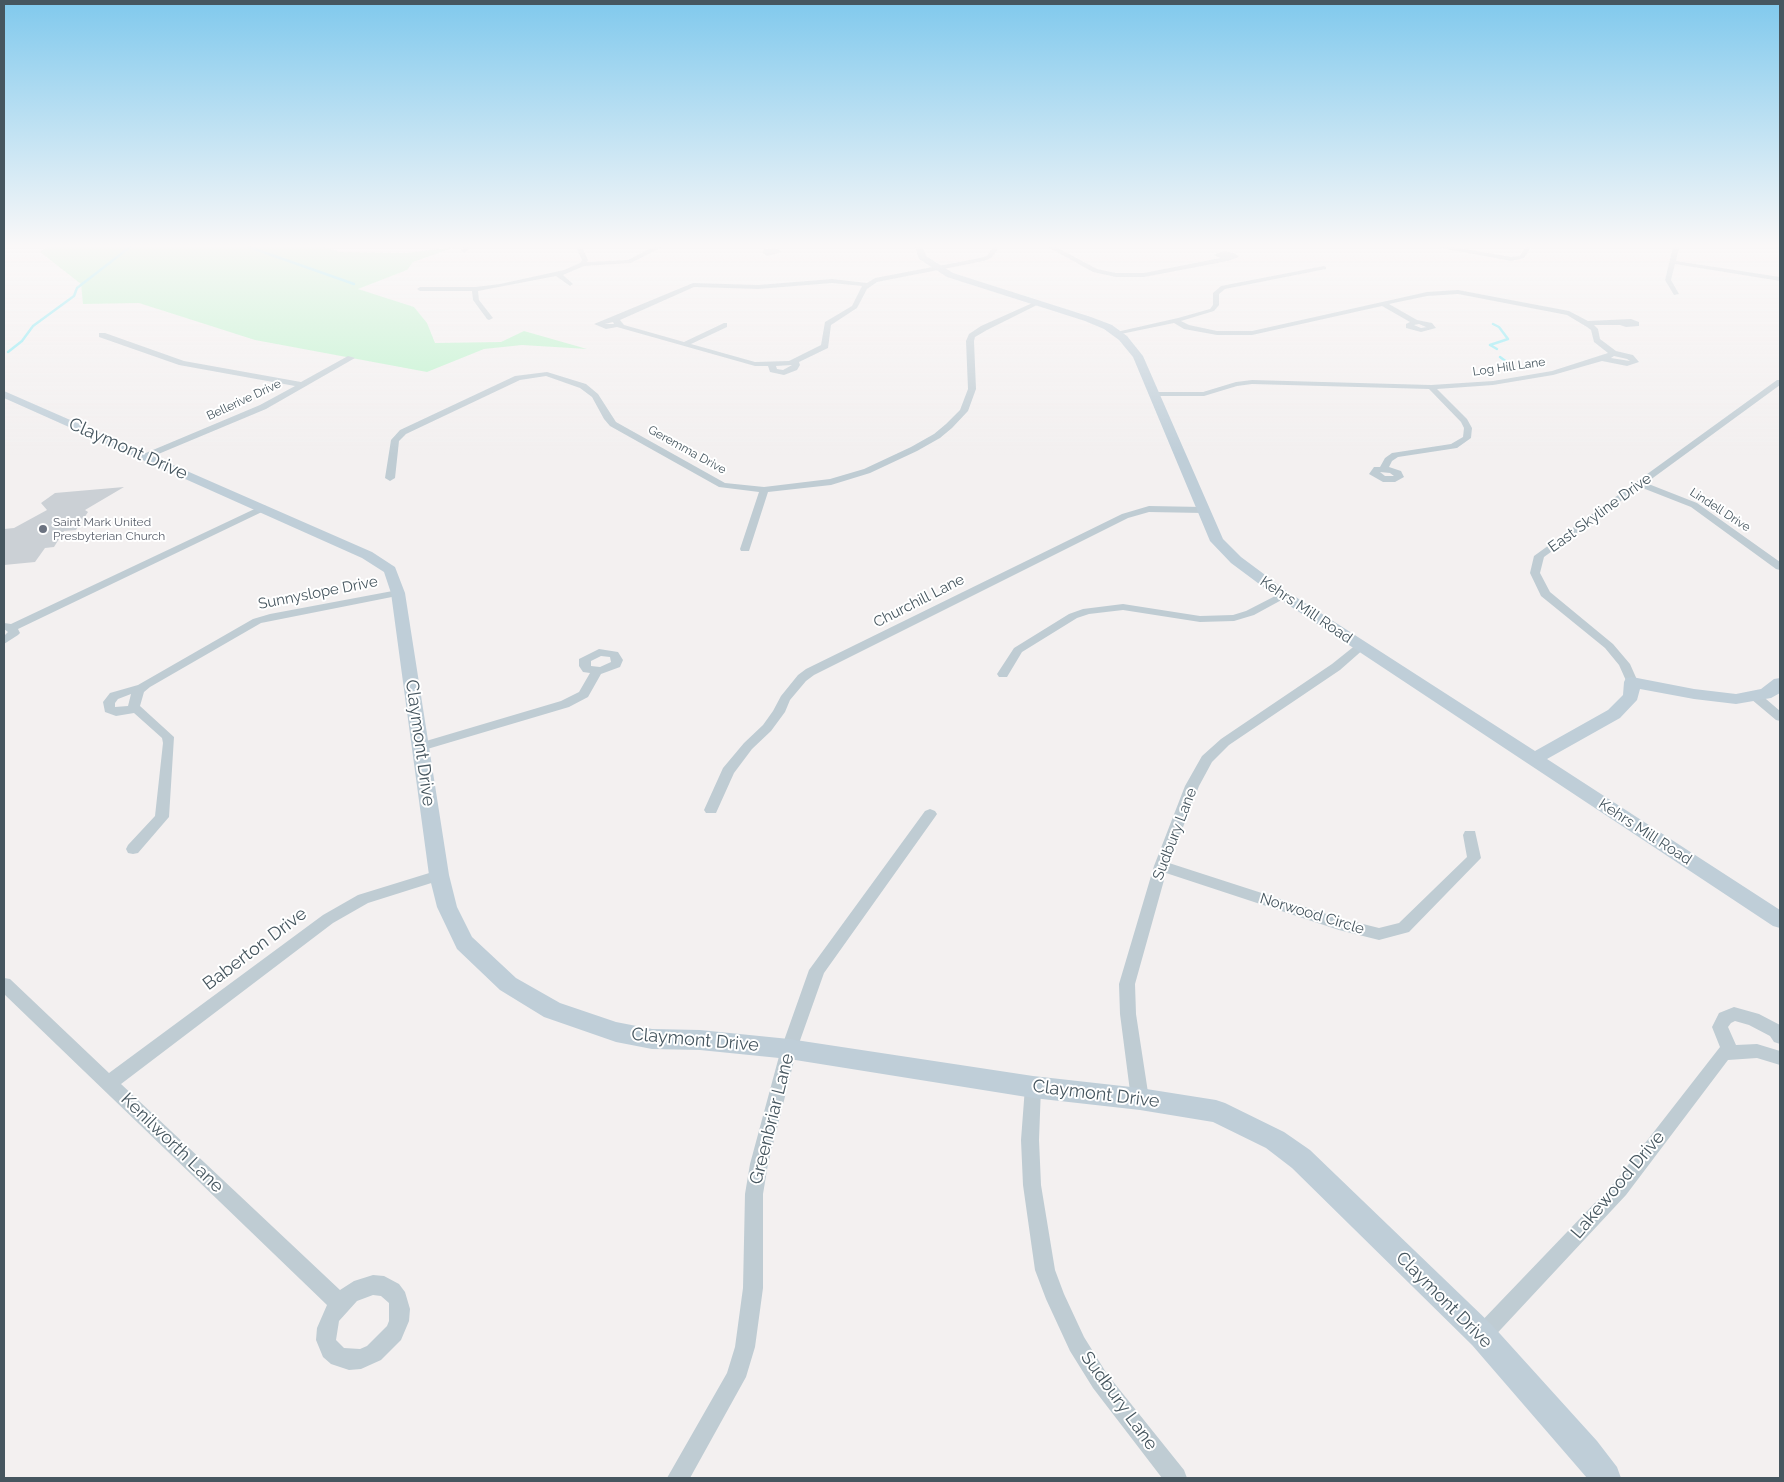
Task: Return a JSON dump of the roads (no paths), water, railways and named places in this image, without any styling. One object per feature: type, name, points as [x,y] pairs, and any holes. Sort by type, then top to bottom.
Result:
[{"type":"street","points":[[621,316],[617,322],[684,345],[755,364],[772,365],[773,370],[784,373],[794,368],[796,365],[795,361],[826,346],[828,324],[841,316]]},
{"type":"street","name":"Geremma Drive","points":[[390,478],[395,440],[403,432],[518,378],[531,374],[547,374],[583,386],[594,396],[613,424],[710,479],[729,487],[764,490],[812,485],[849,477],[884,463],[937,436],[964,411],[973,384],[970,346],[972,336],[1009,316]]},
{"type":"street","name":"Kehrs Mill Road","points":[[1078,316],[1093,321],[1116,333],[1130,344],[1138,356],[1217,541],[1246,569],[1780,920]]},
{"type":"street","points":[[1116,333],[1191,316]]},
{"type":"street","points":[[1175,321],[1202,331],[1240,334],[1329,316]]},
{"type":"street","points":[[1407,316],[1415,322]]},
{"type":"street","points":[[1571,316],[1587,323],[1594,330],[1597,340],[1613,353],[1630,357],[1635,362],[1623,364],[1602,358]]},
{"type":"street","points":[[1587,323],[1618,323]]},
{"type":"street","points":[[684,345],[724,325]]},
{"type":"street","points":[[102,334],[182,363],[303,386]]},
{"type":"street","name":"Log Hill Lane","points":[[1154,394],[1201,394],[1243,383],[1261,382],[1431,387],[1493,383],[1536,377],[1602,358],[1613,353]]},
{"type":"street","name":"Bellerive Drive","points":[[144,457],[243,416],[303,386],[351,358]]},
{"type":"street","name":"East Skyline Drive","points":[[1632,682],[1624,664],[1609,646],[1544,594],[1535,573],[1539,556],[1780,382]]},
{"type":"street","points":[[1384,468],[1388,460],[1395,455],[1454,446],[1467,438],[1468,428],[1464,421],[1431,387]]},
{"type":"street","name":"Claymont Drive","points":[[6,396],[264,508],[376,560],[390,570],[398,593],[439,875],[447,907],[455,928],[464,943],[508,984],[552,1010],[616,1032],[652,1039],[700,1040],[789,1049],[1216,1111],[1275,1140],[1301,1159],[1482,1336],[1586,1452],[1606,1478]]},
{"type":"street","name":"Lindell Drive","points":[[1641,484],[1663,491],[1694,505],[1780,567]]},
{"type":"street","points":[[745,549],[764,490]]},
{"type":"street","points":[[4,641],[14,633],[8,627],[264,508]]},
{"type":"street","name":"Churchill Lane","points":[[711,810],[728,771],[748,746],[767,728],[779,712],[784,699],[802,678],[810,672],[1125,516],[1149,509],[1203,510]]},
{"type":"street","name":"Sunnyslope Drive","points":[[135,709],[116,712],[109,709],[109,702],[114,696],[141,688],[257,621],[398,593]]},
{"type":"street","points":[[1003,674],[1018,650],[1073,616],[1087,611],[1123,608],[1154,611],[1200,620],[1234,618],[1250,613],[1283,595]]},
{"type":"street","name":"Sudbury Lane","points":[[1140,1099],[1128,1014],[1127,984],[1161,866],[1181,810],[1207,759],[1225,742],[1336,667],[1361,646]]},
{"type":"street","points":[[420,747],[565,704],[584,694],[596,672]]},
{"type":"street","points":[[1534,759],[1614,714],[1624,706],[1631,696],[1632,682],[1718,698],[1755,696],[1774,689],[1780,683]]},
{"type":"street","points":[[133,849],[162,816],[169,744],[168,737],[135,709],[136,698],[141,688]]},
{"type":"street","points":[[1755,696],[1780,717]]},
{"type":"street","name":"Greenbriar Lane","points":[[678,1478],[736,1378],[745,1347],[753,1288],[754,1194],[759,1164],[789,1049],[817,970],[930,814]]},
{"type":"street","name":"Norwood Circle","points":[[1161,866],[1339,924],[1379,934],[1404,928],[1474,858],[1470,835]]},
{"type":"street","name":"Baberton Drive","points":[[109,1083],[328,919],[363,899],[439,875]]},
{"type":"street","name":"Kenilworth Lane","points":[[4,984],[340,1304]]},
{"type":"street","points":[[1780,1037],[1776,1031],[1753,1019],[1734,1014],[1725,1018],[1720,1027],[1731,1053],[1757,1051],[1780,1058]]},
{"type":"street","name":"Lakewood Drive","points":[[1482,1336],[1620,1189],[1724,1053],[1731,1053]]},
{"type":"street","name":"Sudbury Lane","points":[[1034,1086],[1030,1140],[1032,1185],[1037,1223],[1048,1278],[1077,1344],[1100,1381],[1176,1478]]},
{"type":"waterway","points":[[8,352],[22,341],[33,326],[46,316]]},
{"type":"waterway","points":[[1493,324],[1499,327],[1508,339],[1490,345],[1497,349]]},
{"type":"waterway","points":[[1500,357],[1515,368]]},
{"type":"place","name":"Saint Mark United Presbyterian Church","points":[[43,529]]}]
